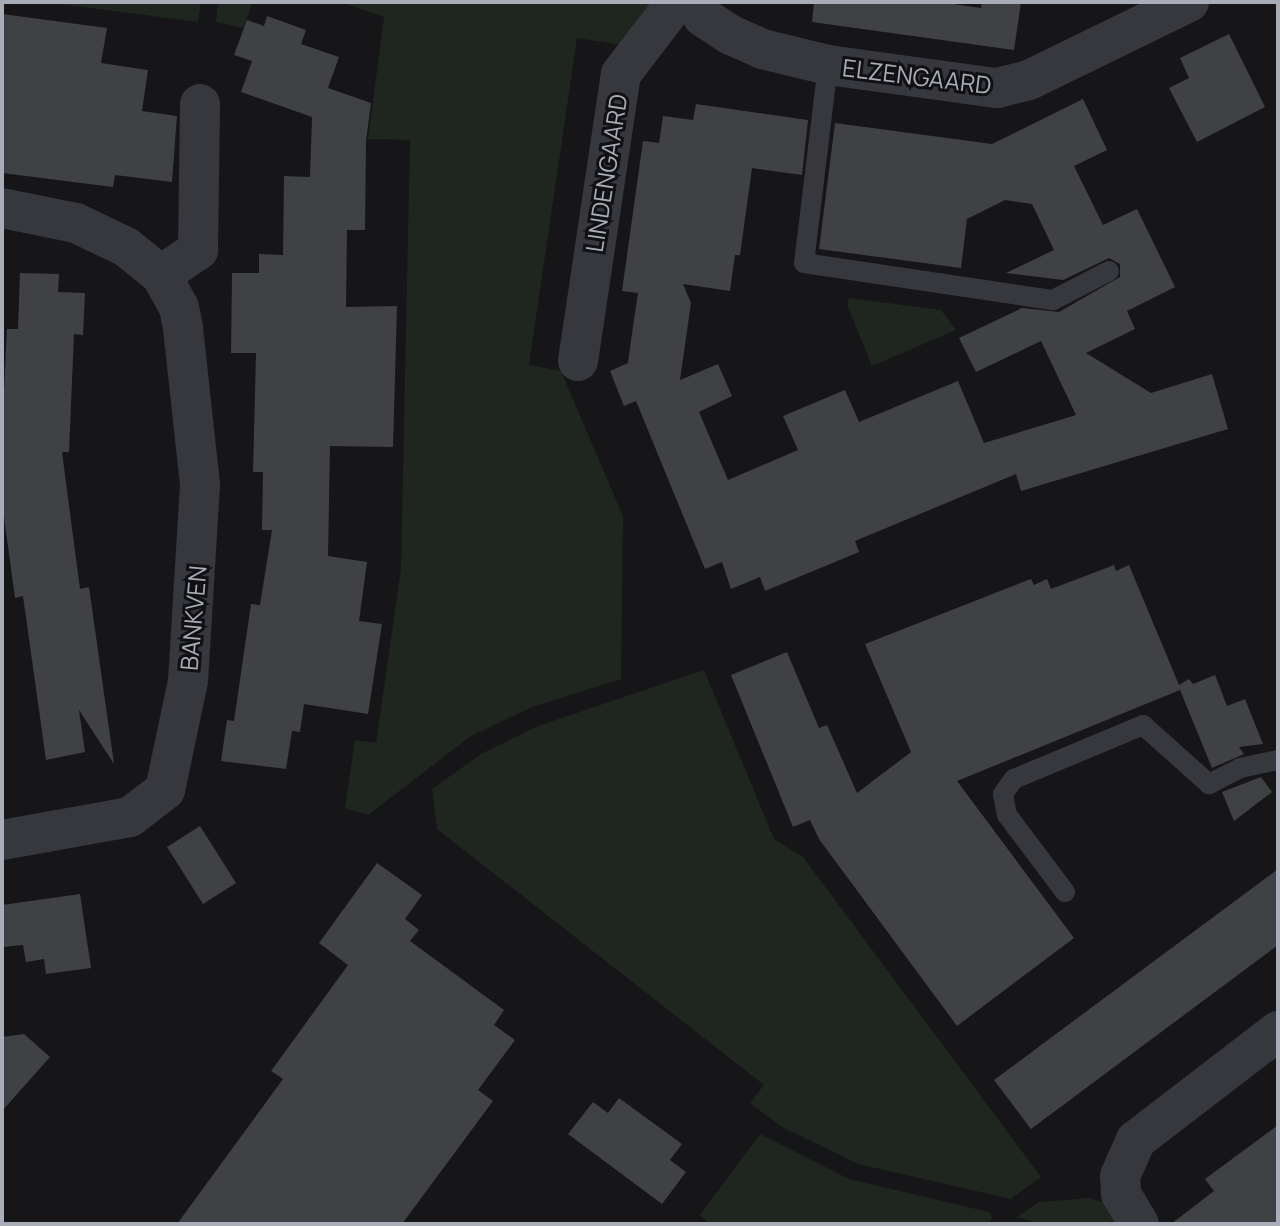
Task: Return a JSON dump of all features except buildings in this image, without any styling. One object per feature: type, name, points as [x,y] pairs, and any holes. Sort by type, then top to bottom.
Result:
[{"type":"street","name":"LINDENGAARD","points":[[578,361],[621,74],[676,2]]},
{"type":"street","name":"ELZENGAARD","points":[[693,2],[703,17],[731,35],[762,49],[828,65],[997,88],[1029,80],[1189,2]]},
{"type":"street","points":[[161,275],[198,250],[200,104]]},
{"type":"street","name":"BANKVEN","points":[[2,208],[76,223],[126,247],[161,275],[179,307],[183,328],[200,485],[188,681],[165,790],[130,817],[2,840]]},
{"type":"street","points":[[1139,1224],[1121,1194],[1120,1176],[1136,1140],[1278,1031]]},
{"type":"lane","points":[[828,65],[804,263],[1053,300],[1109,271]]},
{"type":"lane","points":[[1065,892],[1007,815],[1003,794],[1014,779],[1143,725],[1209,784],[1240,768],[1278,760]]},
{"type":"shaded area","points":[[44,2],[201,2],[198,22]]},
{"type":"shaded area","points":[[218,2],[253,2],[243,28],[216,22]]},
{"type":"shaded area","points":[[341,2],[651,2],[628,46],[577,38],[529,365],[561,371],[623,516],[621,679],[532,707],[471,736],[368,815],[345,808],[355,740],[376,743],[401,568],[410,140],[368,139],[384,17]]},
{"type":"shaded area","points":[[849,298],[941,310],[956,330],[872,366],[847,305]]},
{"type":"shaded area","points":[[704,670],[774,839],[803,857],[1041,1177],[1011,1199],[858,1164],[782,1127],[750,1103],[764,1085],[437,829],[432,789],[481,754],[538,726]]},
{"type":"shaded area","points":[[760,1134],[849,1179],[989,1212],[992,1218],[989,1224],[710,1224],[700,1215]]},
{"type":"shaded area","points":[[1090,1198],[1104,1203],[1118,1224],[1041,1224],[1017,1217],[1039,1202]]}]
